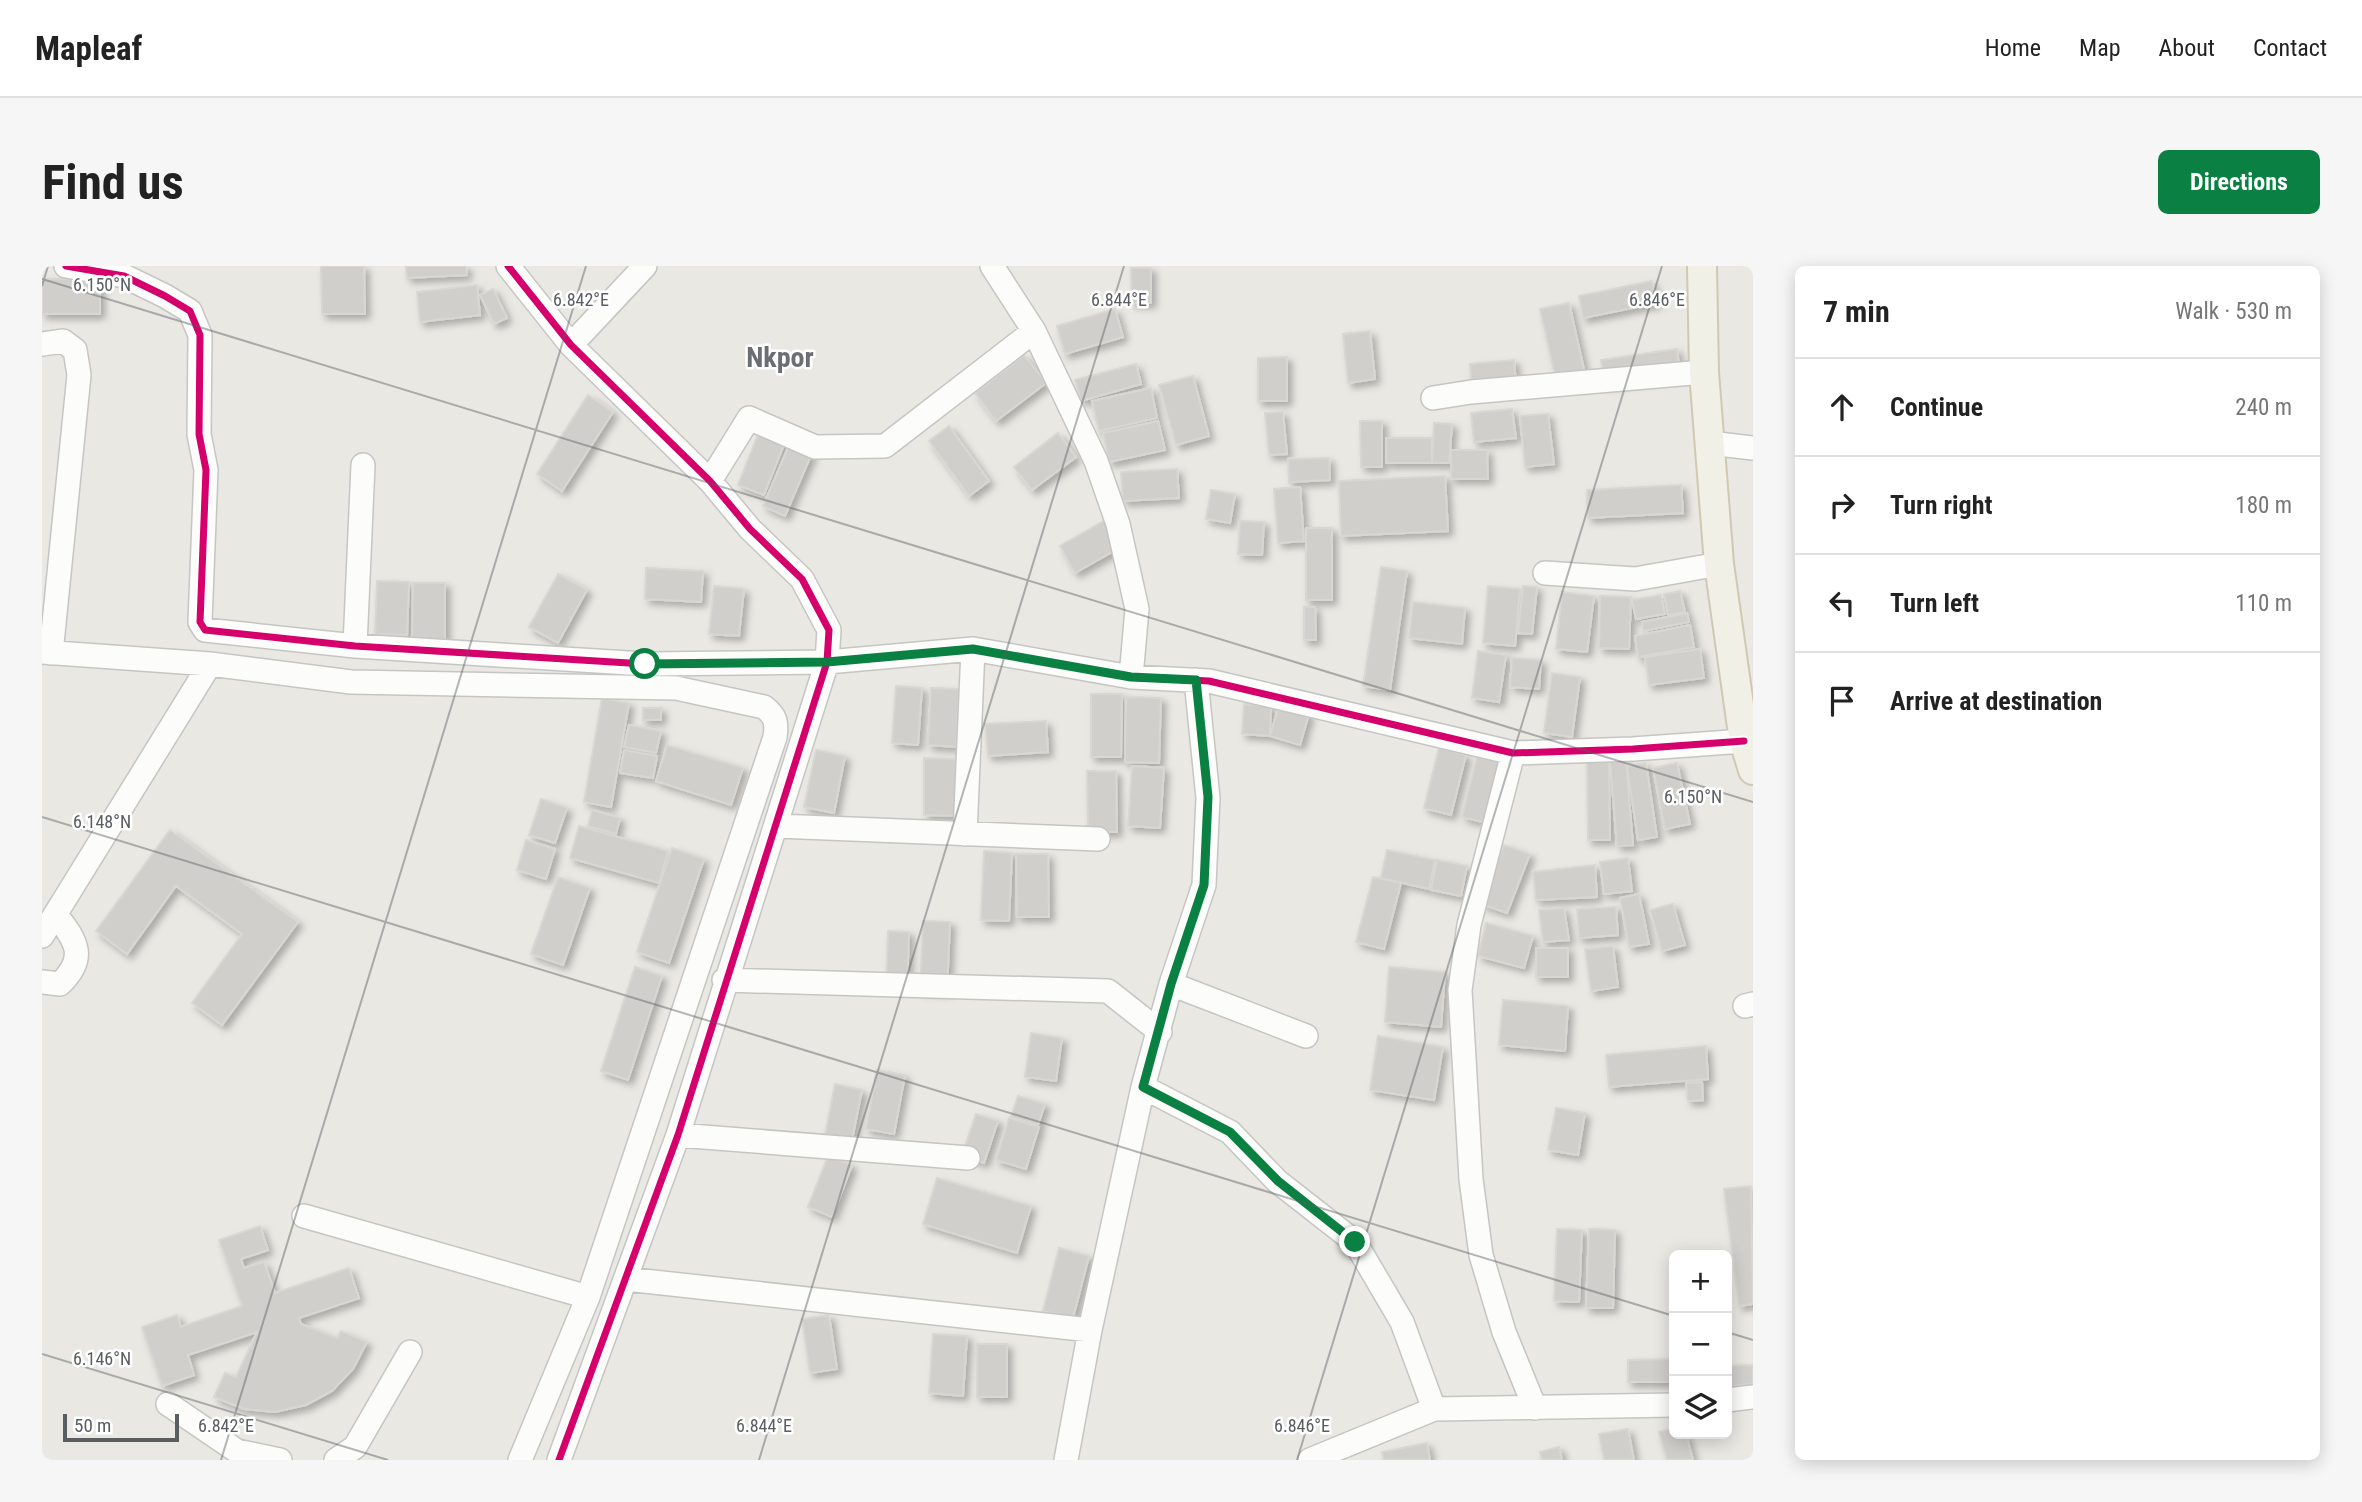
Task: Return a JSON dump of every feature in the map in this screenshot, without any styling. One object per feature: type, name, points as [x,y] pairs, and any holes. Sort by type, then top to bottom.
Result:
[{"type":"main road","points":[[1702,266],[1703,372],[1719,564],[1744,741],[1753,770]]},
{"type":"street","points":[[66,266],[124,276],[165,296],[190,311],[200,335],[199,434],[206,470],[200,622],[205,630],[355,646],[645,664],[827,662],[973,649],[1131,677],[1222,684],[1513,753],[1633,749],[1744,741]]},
{"type":"street","points":[[508,266],[571,345],[710,481],[750,529],[802,579],[829,630],[827,662],[777,826],[724,980],[678,1135],[559,1460]]},
{"type":"street","points":[[571,345],[645,266]]},
{"type":"street","points":[[992,266],[1034,331],[1096,461],[1118,524],[1137,609],[1131,677]]},
{"type":"street","points":[[710,481],[749,418],[815,447],[885,446],[1034,331]]},
{"type":"street","points":[[42,344],[63,341],[75,350],[79,375],[52,569],[47,652],[210,664],[351,682],[677,688],[764,707],[772,712],[777,724],[775,737],[588,1297],[520,1460]]},
{"type":"street","points":[[1433,398],[1471,392],[1703,372]]},
{"type":"street","points":[[1710,443],[1753,449]]},
{"type":"street","points":[[355,646],[363,465]]},
{"type":"street","points":[[1545,573],[1634,579],[1719,564]]},
{"type":"street","points":[[965,834],[973,649]]},
{"type":"street","points":[[42,936],[57,916],[210,664]]},
{"type":"street","points":[[1066,1460],[1090,1331],[1143,1087],[1171,984],[1204,885],[1208,797],[1196,680]]},
{"type":"street","points":[[1513,753],[1469,925],[1460,990],[1471,1180],[1481,1255],[1504,1332],[1535,1408]]},
{"type":"street","points":[[777,826],[1098,839]]},
{"type":"street","points":[[42,982],[60,984],[72,973],[77,956],[76,945],[57,916]]},
{"type":"street","points":[[724,980],[1108,991],[1160,1032]]},
{"type":"street","points":[[1171,984],[1306,1036]]},
{"type":"street","points":[[1143,1087],[1230,1132],[1278,1181],[1355,1242],[1402,1322],[1434,1409]]},
{"type":"street","points":[[678,1135],[968,1158]]},
{"type":"street","points":[[304,1216],[588,1297]]},
{"type":"street","points":[[626,1279],[1090,1331]]},
{"type":"street","points":[[340,1459],[355,1447],[410,1352]]},
{"type":"street","points":[[1732,1399],[1753,1397]]},
{"type":"street","points":[[168,1404],[237,1451],[280,1460]]},
{"type":"street","points":[[1310,1460],[1434,1409],[1669,1405]]},
{"type":"building","points":[[321,266],[364,266],[365,314],[322,314]]},
{"type":"building","points":[[406,266],[466,266],[467,275],[407,278]]},
{"type":"building","points":[[1131,268],[1151,268],[1151,303],[1132,303]]},
{"type":"building","points":[[42,279],[100,279],[100,314],[42,314]]},
{"type":"building","points":[[1652,281],[1657,303],[1583,318],[1579,296]]},
{"type":"building","points":[[477,285],[480,315],[420,322],[417,292]]},
{"type":"building","points":[[493,289],[507,318],[494,324],[480,295]]},
{"type":"building","points":[[1569,303],[1585,374],[1556,380],[1540,309]]},
{"type":"building","points":[[1115,309],[1123,337],[1065,354],[1057,326]]},
{"type":"building","points":[[1370,331],[1375,379],[1348,383],[1343,334]]},
{"type":"building","points":[[1677,349],[1680,374],[1605,384],[1601,360]]},
{"type":"building","points":[[1024,355],[1046,383],[996,421],[975,393]]},
{"type":"building","points":[[1287,357],[1287,401],[1258,401],[1258,358]]},
{"type":"building","points":[[1514,360],[1516,384],[1472,388],[1470,364]]},
{"type":"building","points":[[1136,364],[1141,384],[1081,401],[1075,380]]},
{"type":"building","points":[[1193,376],[1209,436],[1176,445],[1159,385]]},
{"type":"building","points":[[1151,388],[1157,418],[1099,431],[1092,401]]},
{"type":"building","points":[[588,395],[613,412],[562,491],[537,474]]},
{"type":"building","points":[[1512,409],[1516,438],[1474,442],[1471,413]]},
{"type":"building","points":[[1283,412],[1287,454],[1269,455],[1265,413]]},
{"type":"building","points":[[1548,414],[1554,464],[1525,467],[1520,416]]},
{"type":"building","points":[[1158,421],[1165,450],[1109,462],[1103,433]]},
{"type":"building","points":[[1360,421],[1382,421],[1382,467],[1361,467]]},
{"type":"building","points":[[1434,423],[1452,424],[1449,463],[1432,463]]},
{"type":"building","points":[[949,426],[989,481],[969,496],[929,441]]},
{"type":"building","points":[[761,427],[787,437],[764,495],[738,485]]},
{"type":"building","points":[[1058,433],[1076,457],[1032,490],[1014,467]]},
{"type":"building","points":[[1386,438],[1432,438],[1432,463],[1386,463]]},
{"type":"building","points":[[790,443],[812,453],[785,516],[763,506]]},
{"type":"building","points":[[1451,450],[1487,450],[1488,479],[1451,479]]},
{"type":"building","points":[[1329,458],[1330,480],[1289,482],[1288,459]]},
{"type":"building","points":[[1177,469],[1179,498],[1123,501],[1121,472]]},
{"type":"building","points":[[1445,476],[1448,531],[1341,536],[1339,481]]},
{"type":"building","points":[[1681,485],[1683,513],[1588,518],[1587,490]]},
{"type":"building","points":[[1300,487],[1304,541],[1278,543],[1274,489]]},
{"type":"building","points":[[1211,490],[1235,494],[1230,523],[1206,519]]},
{"type":"building","points":[[1105,520],[1121,547],[1075,573],[1060,546]]},
{"type":"building","points":[[1240,521],[1264,522],[1262,555],[1238,554]]},
{"type":"building","points":[[1306,528],[1332,528],[1332,600],[1306,600]]},
{"type":"building","points":[[1381,567],[1407,571],[1390,690],[1363,686]]},
{"type":"building","points":[[646,568],[703,571],[701,602],[645,599]]},
{"type":"building","points":[[558,574],[587,590],[558,643],[529,627]]},
{"type":"building","points":[[377,581],[409,582],[407,635],[375,634]]},
{"type":"building","points":[[413,583],[445,583],[445,639],[412,639]]},
{"type":"building","points":[[714,586],[744,589],[739,636],[709,634]]},
{"type":"building","points":[[1488,586],[1520,589],[1515,646],[1483,643]]},
{"type":"building","points":[[1523,586],[1537,587],[1532,634],[1518,633]]},
{"type":"building","points":[[1680,591],[1685,612],[1668,615],[1664,594]]},
{"type":"building","points":[[1562,592],[1594,596],[1587,652],[1556,649]]},
{"type":"building","points":[[1661,595],[1665,614],[1636,619],[1632,600]]},
{"type":"building","points":[[1600,596],[1631,597],[1629,649],[1599,648]]},
{"type":"building","points":[[1413,602],[1465,608],[1462,644],[1409,638]]},
{"type":"building","points":[[1304,607],[1315,607],[1316,640],[1304,640]]},
{"type":"building","points":[[1687,613],[1689,622],[1643,631],[1642,622]]},
{"type":"building","points":[[1690,625],[1694,647],[1638,657],[1635,636]]},
{"type":"building","points":[[1700,649],[1704,678],[1649,685],[1645,657]]},
{"type":"building","points":[[1478,651],[1506,655],[1499,702],[1472,698]]},
{"type":"building","points":[[1512,658],[1541,660],[1539,689],[1510,687]]},
{"type":"building","points":[[1552,673],[1580,677],[1572,737],[1544,733]]},
{"type":"building","points":[[896,686],[922,688],[918,745],[892,743]]},
{"type":"building","points":[[931,688],[959,689],[956,747],[928,745]]},
{"type":"building","points":[[1091,694],[1122,694],[1121,757],[1091,757]]},
{"type":"building","points":[[1126,697],[1161,698],[1159,763],[1125,762]]},
{"type":"building","points":[[602,698],[629,703],[611,807],[584,802]]},
{"type":"building","points":[[1244,704],[1271,706],[1270,736],[1242,734]]},
{"type":"building","points":[[1279,705],[1309,714],[1300,745],[1270,736]]},
{"type":"building","points":[[643,708],[661,708],[661,720],[643,720]]},
{"type":"building","points":[[1046,721],[1048,752],[988,756],[985,724]]},
{"type":"building","points":[[629,725],[661,731],[656,753],[624,747]]},
{"type":"building","points":[[667,745],[743,768],[731,805],[656,781]]},
{"type":"building","points":[[1439,748],[1466,755],[1451,815],[1424,808]]},
{"type":"building","points":[[624,750],[657,756],[653,778],[620,773]]},
{"type":"building","points":[[816,750],[845,756],[834,813],[804,807]]},
{"type":"building","points":[[1477,757],[1502,763],[1487,823],[1462,817]]},
{"type":"building","points":[[924,758],[957,759],[956,816],[924,815]]},
{"type":"building","points":[[1587,758],[1609,758],[1610,840],[1588,840]]},
{"type":"building","points":[[1626,760],[1633,845],[1617,846],[1610,762]]},
{"type":"building","points":[[1646,763],[1657,837],[1638,840],[1627,766]]},
{"type":"building","points":[[1677,763],[1690,824],[1665,829],[1653,768]]},
{"type":"building","points":[[1132,766],[1164,768],[1160,828],[1128,826]]},
{"type":"building","points":[[1087,771],[1116,771],[1117,832],[1088,832]]},
{"type":"building","points":[[541,799],[567,808],[555,843],[529,835]]},
{"type":"building","points":[[592,810],[620,818],[616,834],[588,826]]},
{"type":"building","points":[[579,826],[668,851],[659,883],[570,858]]},
{"type":"building","points":[[170,830],[298,922],[222,1025],[192,1003],[242,934],[176,886],[127,954],[96,931]]},
{"type":"building","points":[[526,840],[555,849],[546,879],[517,870]]},
{"type":"building","points":[[1504,845],[1530,854],[1507,913],[1481,904]]},
{"type":"building","points":[[672,848],[704,859],[669,963],[637,952]]},
{"type":"building","points":[[1387,850],[1435,860],[1429,889],[1381,878]]},
{"type":"building","points":[[984,851],[1012,853],[1009,921],[981,920]]},
{"type":"building","points":[[1016,854],[1048,854],[1049,917],[1017,917]]},
{"type":"building","points":[[1628,858],[1632,891],[1604,894],[1600,862]]},
{"type":"building","points":[[1437,860],[1467,866],[1461,896],[1431,890]]},
{"type":"building","points":[[1595,865],[1597,897],[1536,900],[1533,872]]},
{"type":"building","points":[[558,877],[590,888],[563,965],[531,954]]},
{"type":"building","points":[[1373,877],[1401,883],[1384,949],[1356,942]]},
{"type":"building","points":[[1639,894],[1649,944],[1629,947],[1620,898]]},
{"type":"building","points":[[1673,904],[1685,945],[1662,951],[1650,910]]},
{"type":"building","points":[[1616,907],[1618,935],[1579,938],[1577,909]]},
{"type":"building","points":[[1564,908],[1569,940],[1543,942],[1539,910]]},
{"type":"building","points":[[923,921],[950,922],[947,991],[920,990]]},
{"type":"building","points":[[1486,923],[1533,936],[1524,968],[1478,956]]},
{"type":"building","points":[[888,931],[909,932],[907,986],[886,985]]},
{"type":"building","points":[[1613,946],[1618,987],[1591,991],[1585,949]]},
{"type":"building","points":[[1536,948],[1568,948],[1568,977],[1536,977]]},
{"type":"building","points":[[635,967],[662,976],[628,1080],[601,1071]]},
{"type":"building","points":[[1389,967],[1445,972],[1441,1027],[1385,1022]]},
{"type":"building","points":[[1503,1000],[1568,1006],[1565,1051],[1499,1045]]},
{"type":"building","points":[[1031,1033],[1062,1038],[1056,1081],[1025,1077]]},
{"type":"building","points":[[1378,1036],[1443,1047],[1434,1100],[1370,1090]]},
{"type":"building","points":[[1706,1046],[1708,1079],[1609,1087],[1606,1055]]},
{"type":"building","points":[[877,1070],[905,1075],[894,1134],[866,1129]]},
{"type":"building","points":[[1702,1082],[1703,1100],[1688,1101],[1686,1083]]},
{"type":"building","points":[[835,1084],[862,1090],[851,1145],[824,1140]]},
{"type":"building","points":[[1018,1096],[1045,1104],[1038,1125],[1011,1117]]},
{"type":"building","points":[[1556,1108],[1585,1113],[1578,1155],[1548,1150]]},
{"type":"building","points":[[976,1114],[998,1121],[984,1163],[962,1155]]},
{"type":"building","points":[[1009,1118],[1039,1127],[1026,1169],[996,1160]]},
{"type":"building","points":[[828,1156],[852,1165],[832,1217],[808,1207]]},
{"type":"building","points":[[937,1178],[1031,1206],[1017,1253],[923,1224]]},
{"type":"building","points":[[1751,1186],[1753,1304],[1739,1306],[1724,1189]]},
{"type":"building","points":[[260,1226],[268,1250],[241,1259],[244,1268],[264,1262],[275,1293],[349,1268],[359,1298],[299,1318],[301,1324],[337,1338],[341,1331],[367,1342],[353,1369],[332,1391],[306,1405],[275,1412],[244,1409],[214,1397],[225,1373],[236,1377],[257,1332],[188,1355],[194,1375],[162,1386],[142,1327],[177,1315],[181,1327],[242,1306],[219,1240]]},
{"type":"building","points":[[1557,1229],[1582,1230],[1579,1302],[1554,1301]]},
{"type":"building","points":[[1589,1229],[1615,1230],[1613,1308],[1586,1308]]},
{"type":"building","points":[[1059,1248],[1089,1256],[1073,1318],[1043,1311]]},
{"type":"building","points":[[829,1315],[837,1369],[810,1373],[802,1319]]},
{"type":"building","points":[[933,1334],[967,1336],[963,1396],[929,1393]]},
{"type":"building","points":[[977,1344],[1007,1344],[1007,1397],[977,1397]]},
{"type":"building","points":[[1669,1359],[1669,1382],[1628,1382],[1628,1360]]},
{"type":"building","points":[[1753,1365],[1753,1384],[1732,1386],[1732,1366]]},
{"type":"building","points":[[1628,1429],[1634,1460],[1604,1460],[1599,1434]]},
{"type":"building","points":[[1669,1429],[1669,1439],[1687,1439],[1693,1460],[1667,1460],[1659,1432]]},
{"type":"building","points":[[1427,1443],[1430,1460],[1384,1460],[1382,1452]]},
{"type":"building","points":[[1559,1447],[1562,1460],[1542,1460],[1540,1452]]},
{"type":"cycle path","points":[[66,266],[124,276],[165,296],[190,311],[200,335],[199,434],[206,470],[200,622],[205,630],[355,646],[645,664],[827,662],[973,649],[1131,677],[1209,681],[1513,753],[1633,749],[1744,741]]},
{"type":"cycle path","points":[[508,266],[571,345],[710,481],[750,529],[802,579],[829,630],[827,662],[678,1135],[559,1460]]},
{"type":"district","name":"Nkpor","points":[[780,357]]},
{"type":"route","points":[[645,664],[827,662],[973,649],[1131,677],[1196,680],[1208,797],[1204,885],[1171,984],[1143,1087],[1230,1132],[1278,1181],[1355,1242]]}]
